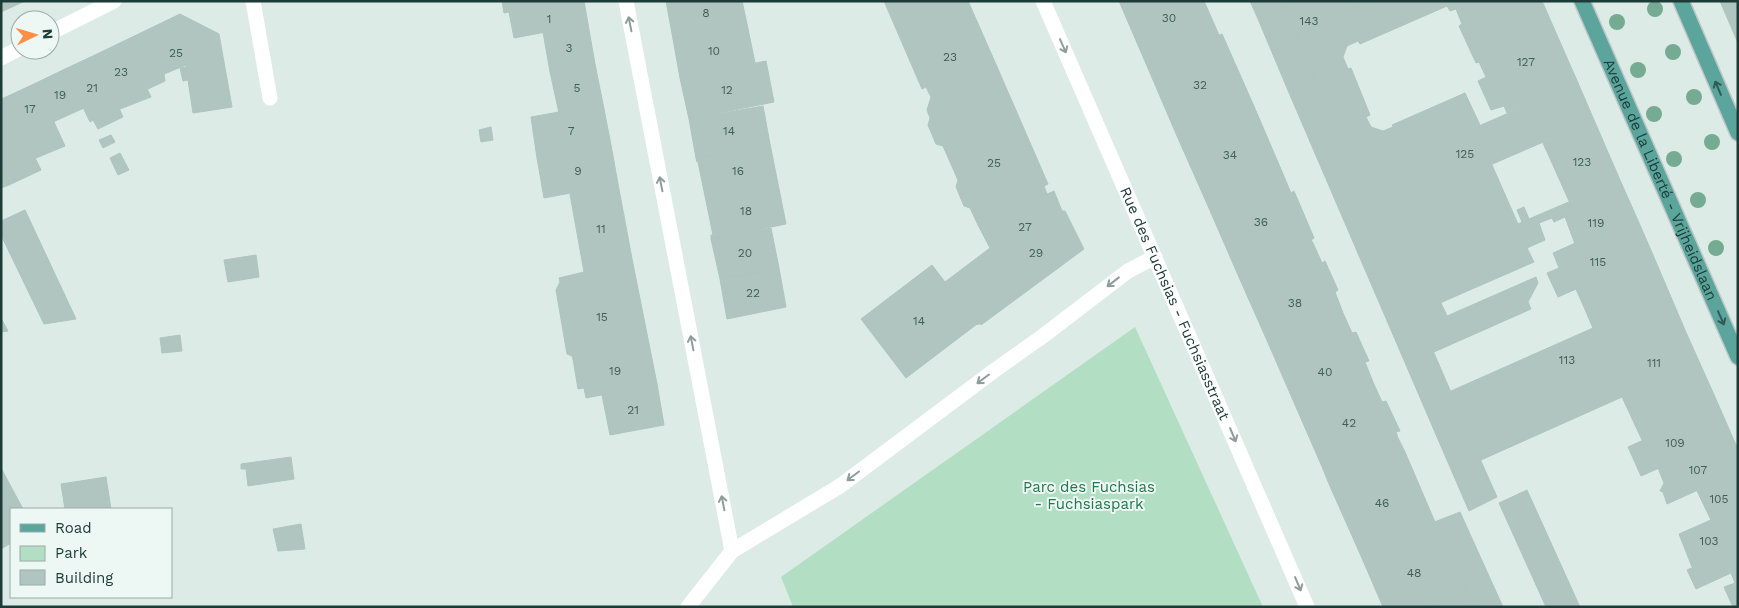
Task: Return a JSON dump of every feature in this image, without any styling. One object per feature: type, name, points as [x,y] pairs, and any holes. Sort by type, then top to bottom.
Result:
[{"type":"main road","name":"Avenue de la Liberté - Vrijheidslaan","points":[[1582,1],[1738,357]]},
{"type":"main road","points":[[1680,1],[1738,133]]},
{"type":"street","points":[[60,28],[114,1]]},
{"type":"street","points":[[253,1],[270,98]]},
{"type":"street","points":[[626,1],[732,551]]},
{"type":"street","name":"Rue des Fuchsias - Fuchsiasstraat","points":[[1043,1],[1307,607]]},
{"type":"street","points":[[688,607],[732,551],[840,486],[1043,336],[1128,270],[1155,257]]},
{"type":"green space","name":"Parc des Fuchsias - Fuchsiaspark","points":[[1135,327],[1263,607],[793,607],[781,577]]},
{"type":"building","points":[[1,1],[25,1],[1,12]]},
{"type":"building","points":[[502,1],[584,1],[588,24],[514,38],[509,12],[504,13]]},
{"type":"building","points":[[666,1],[742,1],[747,24],[673,39]]},
{"type":"building","points":[[884,1],[968,1],[998,69],[931,97],[926,87],[922,89]]},
{"type":"building","points":[[1119,1],[1204,1],[1219,35],[1147,66]]},
{"type":"building","points":[[1250,1],[1282,1],[1285,7],[1258,19]]},
{"type":"building","points":[[1282,1],[1371,1],[1296,34]]},
{"type":"building","points":[[1371,1],[1542,1],[1578,83],[1507,113],[1504,106],[1491,110],[1478,81],[1486,77],[1479,62],[1476,63],[1459,26],[1462,24],[1456,9],[1450,11],[1447,6],[1360,44],[1358,41],[1347,46],[1343,57],[1348,69],[1351,68],[1370,115],[1366,117],[1371,127],[1383,131],[1393,127],[1392,125],[1465,93],[1480,125],[1359,178],[1296,34]]},
{"type":"building","points":[[1720,1],[1738,1],[1738,43]]},
{"type":"building","points":[[1285,7],[1315,76],[1287,88],[1258,19]]},
{"type":"building","points":[[180,14],[219,34],[232,107],[193,113],[188,80],[183,81],[180,68],[186,67],[186,65],[164,74],[165,81],[148,89],[124,41]]},
{"type":"building","points":[[588,24],[595,64],[550,72],[543,32]]},
{"type":"building","points":[[747,24],[755,63],[680,78],[673,39]]},
{"type":"building","points":[[1222,34],[1253,104],[1177,136],[1147,66]]},
{"type":"building","points":[[124,41],[151,97],[120,109],[95,55]]},
{"type":"building","points":[[95,55],[123,117],[98,129],[93,120],[90,122],[65,69]]},
{"type":"building","points":[[766,61],[774,102],[689,119],[680,78]]},
{"type":"building","points":[[595,64],[603,104],[559,113],[550,72]]},
{"type":"building","points":[[65,69],[84,108],[53,122],[36,83]]},
{"type":"building","points":[[998,69],[1048,184],[1044,186],[1047,194],[978,225],[970,208],[964,206],[956,187],[958,180],[943,146],[936,144],[928,125],[930,118],[927,110],[931,97]]},
{"type":"building","points":[[1315,76],[1345,146],[1317,158],[1287,88]]},
{"type":"building","points":[[36,83],[65,146],[36,158],[6,97]]},
{"type":"building","points":[[1578,83],[1594,120],[1375,215],[1359,178]]},
{"type":"building","points":[[6,97],[41,170],[9,185],[1,167],[1,99]]},
{"type":"building","points":[[603,104],[611,145],[537,158],[531,117]]},
{"type":"building","points":[[1253,104],[1283,174],[1208,206],[1177,136]]},
{"type":"building","points":[[763,106],[770,144],[696,158],[689,119]]},
{"type":"building","points":[[1594,120],[1620,180],[1569,201],[1543,143]]},
{"type":"building","points":[[491,127],[493,140],[481,142],[479,130]]},
{"type":"building","points":[[111,135],[115,142],[103,148],[99,140]]},
{"type":"building","points":[[770,144],[786,224],[711,239],[711,235],[713,235],[696,158]]},
{"type":"building","points":[[611,145],[618,184],[544,198],[537,158]]},
{"type":"building","points":[[1345,146],[1465,425],[1437,437],[1317,158]]},
{"type":"building","points":[[120,153],[129,170],[118,175],[110,158]]},
{"type":"building","points":[[1492,165],[1518,224],[1481,241],[1454,181]]},
{"type":"building","points":[[1,167],[9,185],[1,188]]},
{"type":"building","points":[[1283,174],[1291,193],[1294,191],[1314,238],[1311,240],[1313,243],[1238,275],[1208,206]]},
{"type":"building","points":[[1620,180],[1636,216],[1575,244],[1565,217],[1554,222],[1552,218],[1539,223],[1545,240],[1527,248],[1534,262],[1417,313],[1375,215],[1454,181],[1481,241],[1522,222],[1517,210],[1524,207],[1529,219]]},
{"type":"building","points":[[618,184],[633,264],[584,272],[570,194]]},
{"type":"building","points":[[1054,191],[1062,211],[1065,211],[1084,249],[981,325],[980,323],[978,325],[945,282],[990,248],[978,225]]},
{"type":"building","points":[[25,210],[76,319],[44,324],[1,235],[1,221]]},
{"type":"building","points":[[1636,216],[1653,255],[1558,297],[1547,273],[1559,268],[1553,253]]},
{"type":"building","points":[[771,228],[779,268],[720,279],[711,239]]},
{"type":"building","points":[[1313,243],[1322,263],[1325,261],[1338,290],[1335,292],[1343,313],[1269,345],[1238,275]]},
{"type":"building","points":[[256,255],[259,277],[228,282],[224,260]]},
{"type":"building","points":[[1653,255],[1685,330],[1465,425],[1451,391],[1593,328],[1576,289]]},
{"type":"building","points":[[633,264],[649,344],[573,359],[572,356],[567,354],[556,290],[560,282],[559,278]]},
{"type":"building","points":[[932,265],[977,324],[906,378],[861,319]]},
{"type":"building","points":[[779,268],[786,307],[727,319],[720,279]]},
{"type":"building","points":[[1536,277],[1538,283],[1528,302],[1531,309],[1434,352],[1417,313],[1441,303],[1447,316]]},
{"type":"building","points":[[1343,313],[1352,333],[1356,332],[1369,361],[1365,362],[1373,382],[1299,414],[1269,345]]},
{"type":"building","points":[[1,318],[8,331],[1,332]]},
{"type":"building","points":[[1685,330],[1719,406],[1642,440],[1622,397],[1481,460],[1465,425]]},
{"type":"building","points":[[180,335],[182,351],[162,353],[160,338]]},
{"type":"building","points":[[649,344],[657,384],[586,398],[584,388],[578,389],[573,359]]},
{"type":"building","points":[[1373,382],[1382,402],[1386,401],[1400,431],[1396,432],[1398,438],[1323,469],[1299,414]]},
{"type":"building","points":[[657,384],[664,425],[610,435],[602,395]]},
{"type":"building","points":[[1719,406],[1732,436],[1641,476],[1628,447]]},
{"type":"building","points":[[1465,425],[1497,497],[1469,511],[1437,437]]},
{"type":"building","points":[[1732,436],[1738,449],[1738,472],[1667,504],[1663,492],[1660,491],[1664,483],[1658,468]]},
{"type":"building","points":[[1398,438],[1405,452],[1329,484],[1323,469]]},
{"type":"building","points":[[1405,452],[1435,522],[1361,556],[1329,484]]},
{"type":"building","points":[[291,457],[294,479],[248,486],[246,469],[241,469],[241,464]]},
{"type":"building","points":[[1,468],[22,508],[10,508],[10,544],[1,549]]},
{"type":"building","points":[[1738,472],[1738,508],[1711,520],[1697,491]]},
{"type":"building","points":[[106,477],[111,508],[65,508],[61,484]]},
{"type":"building","points":[[1527,490],[1580,607],[1546,607],[1499,503]]},
{"type":"building","points":[[1738,508],[1738,547],[1692,567],[1679,534]]},
{"type":"building","points":[[1460,512],[1503,607],[1475,607],[1437,521]]},
{"type":"building","points":[[1437,521],[1467,589],[1428,607],[1383,607],[1361,556]]},
{"type":"building","points":[[301,524],[305,549],[278,551],[273,529]]},
{"type":"building","points":[[1738,547],[1738,582],[1735,583],[1731,573],[1696,589],[1687,570]]},
{"type":"building","points":[[1738,582],[1738,607],[1733,607],[1724,587]]},
{"type":"building","points":[[1467,589],[1475,607],[1428,607]]}]
